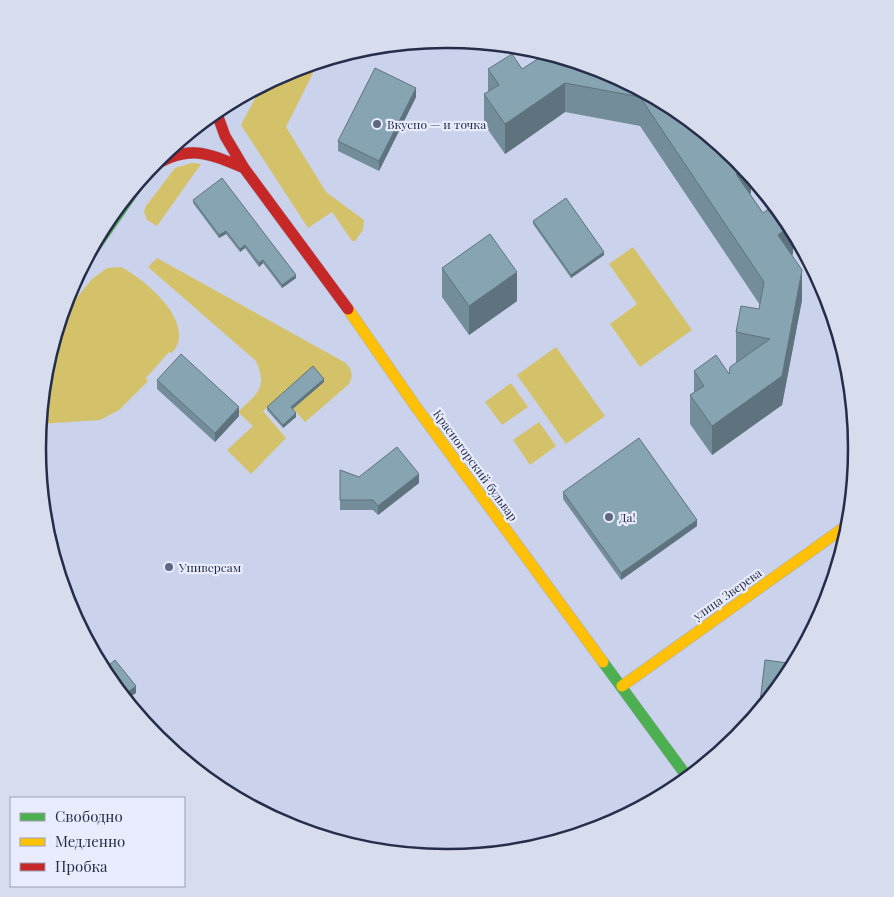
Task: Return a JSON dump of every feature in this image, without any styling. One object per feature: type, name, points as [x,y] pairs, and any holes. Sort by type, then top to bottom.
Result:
[{"type":"main road","name":"Красногорский бульвар","points":[[219,119],[225,136],[244,168],[331,285],[416,407],[683,772]]},
{"type":"main road","name":"Красногорский бульвар","points":[[177,153],[187,151],[210,153],[244,168]]},
{"type":"main road","name":"улица Зверева","points":[[622,686],[839,531]]},
{"type":"shaded area","points":[[314,70],[286,127],[326,192],[364,220],[363,230],[355,241],[352,241],[332,212],[308,228],[241,125],[256,96]]},
{"type":"shaded area","points":[[192,163],[201,164],[157,226],[147,220],[144,211],[146,206],[175,168]]},
{"type":"shaded area","points":[[633,247],[692,330],[640,367],[610,324],[637,304],[609,264]]},
{"type":"shaded area","points":[[157,258],[346,363],[350,368],[352,376],[348,385],[305,422],[281,395],[263,411],[286,438],[251,474],[227,450],[253,426],[238,412],[259,390],[261,378],[256,361],[148,267]]},
{"type":"shaded area","points":[[121,267],[155,292],[174,316],[179,329],[178,342],[172,353],[169,352],[146,378],[148,381],[119,410],[100,420],[47,424],[54,370],[60,345],[75,299],[92,279],[107,268]]},
{"type":"shaded area","points":[[556,347],[605,416],[566,444],[517,375]]},
{"type":"shaded area","points":[[511,383],[528,407],[502,425],[485,402]]},
{"type":"shaded area","points":[[539,422],[556,446],[530,465],[513,440]]},
{"type":"building","points":[[512,54],[522,69],[539,58],[551,61],[600,78],[639,97],[565,83],[505,124],[484,94],[499,85],[488,69]]},
{"type":"building","name":"Вкусно — и точка","points":[[375,68],[416,88],[379,161],[338,141]]},
{"type":"building","points":[[640,98],[670,115],[691,131],[711,147],[737,173],[736,174],[763,213],[768,209],[780,226],[783,231],[778,235],[802,270],[782,376],[712,426],[690,395],[704,386],[694,371],[716,355],[729,374],[730,367],[770,339],[736,332],[741,306],[759,309],[764,282]]},
{"type":"building","points":[[222,178],[296,275],[282,285],[263,260],[259,263],[245,245],[240,249],[226,231],[219,235],[193,200]]},
{"type":"building","points":[[566,198],[604,252],[571,275],[533,221]]},
{"type":"building","points":[[490,234],[517,272],[469,306],[442,268]]},
{"type":"building","points":[[181,354],[239,407],[215,433],[157,380]]},
{"type":"building","points":[[313,366],[324,379],[291,407],[296,413],[283,425],[267,407]]},
{"type":"building","points":[[639,438],[697,520],[621,573],[563,492]]},
{"type":"building","points":[[397,447],[419,474],[378,506],[373,500],[340,500],[340,470],[359,477]]},
{"type":"building","points":[[115,660],[136,686],[129,692],[110,664]]},
{"type":"building","points":[[765,660],[785,663],[761,698]]},
{"type":"traffic: fast","points":[[603,662],[683,772]]},
{"type":"traffic: slow","points":[[348,309],[416,407],[603,662]]},
{"type":"traffic: slow","points":[[622,686],[839,531]]},
{"type":"traffic: jam","points":[[219,119],[225,136],[244,168],[348,309]]},
{"type":"traffic: jam","points":[[173,157],[186,153],[197,153],[218,158],[244,168]]},
{"type":"place","name":"Вкусно — и точка","points":[[377,124]]},
{"type":"place","name":"Да!","points":[[609,517]]},
{"type":"place","name":"Универсам","points":[[169,567]]}]
